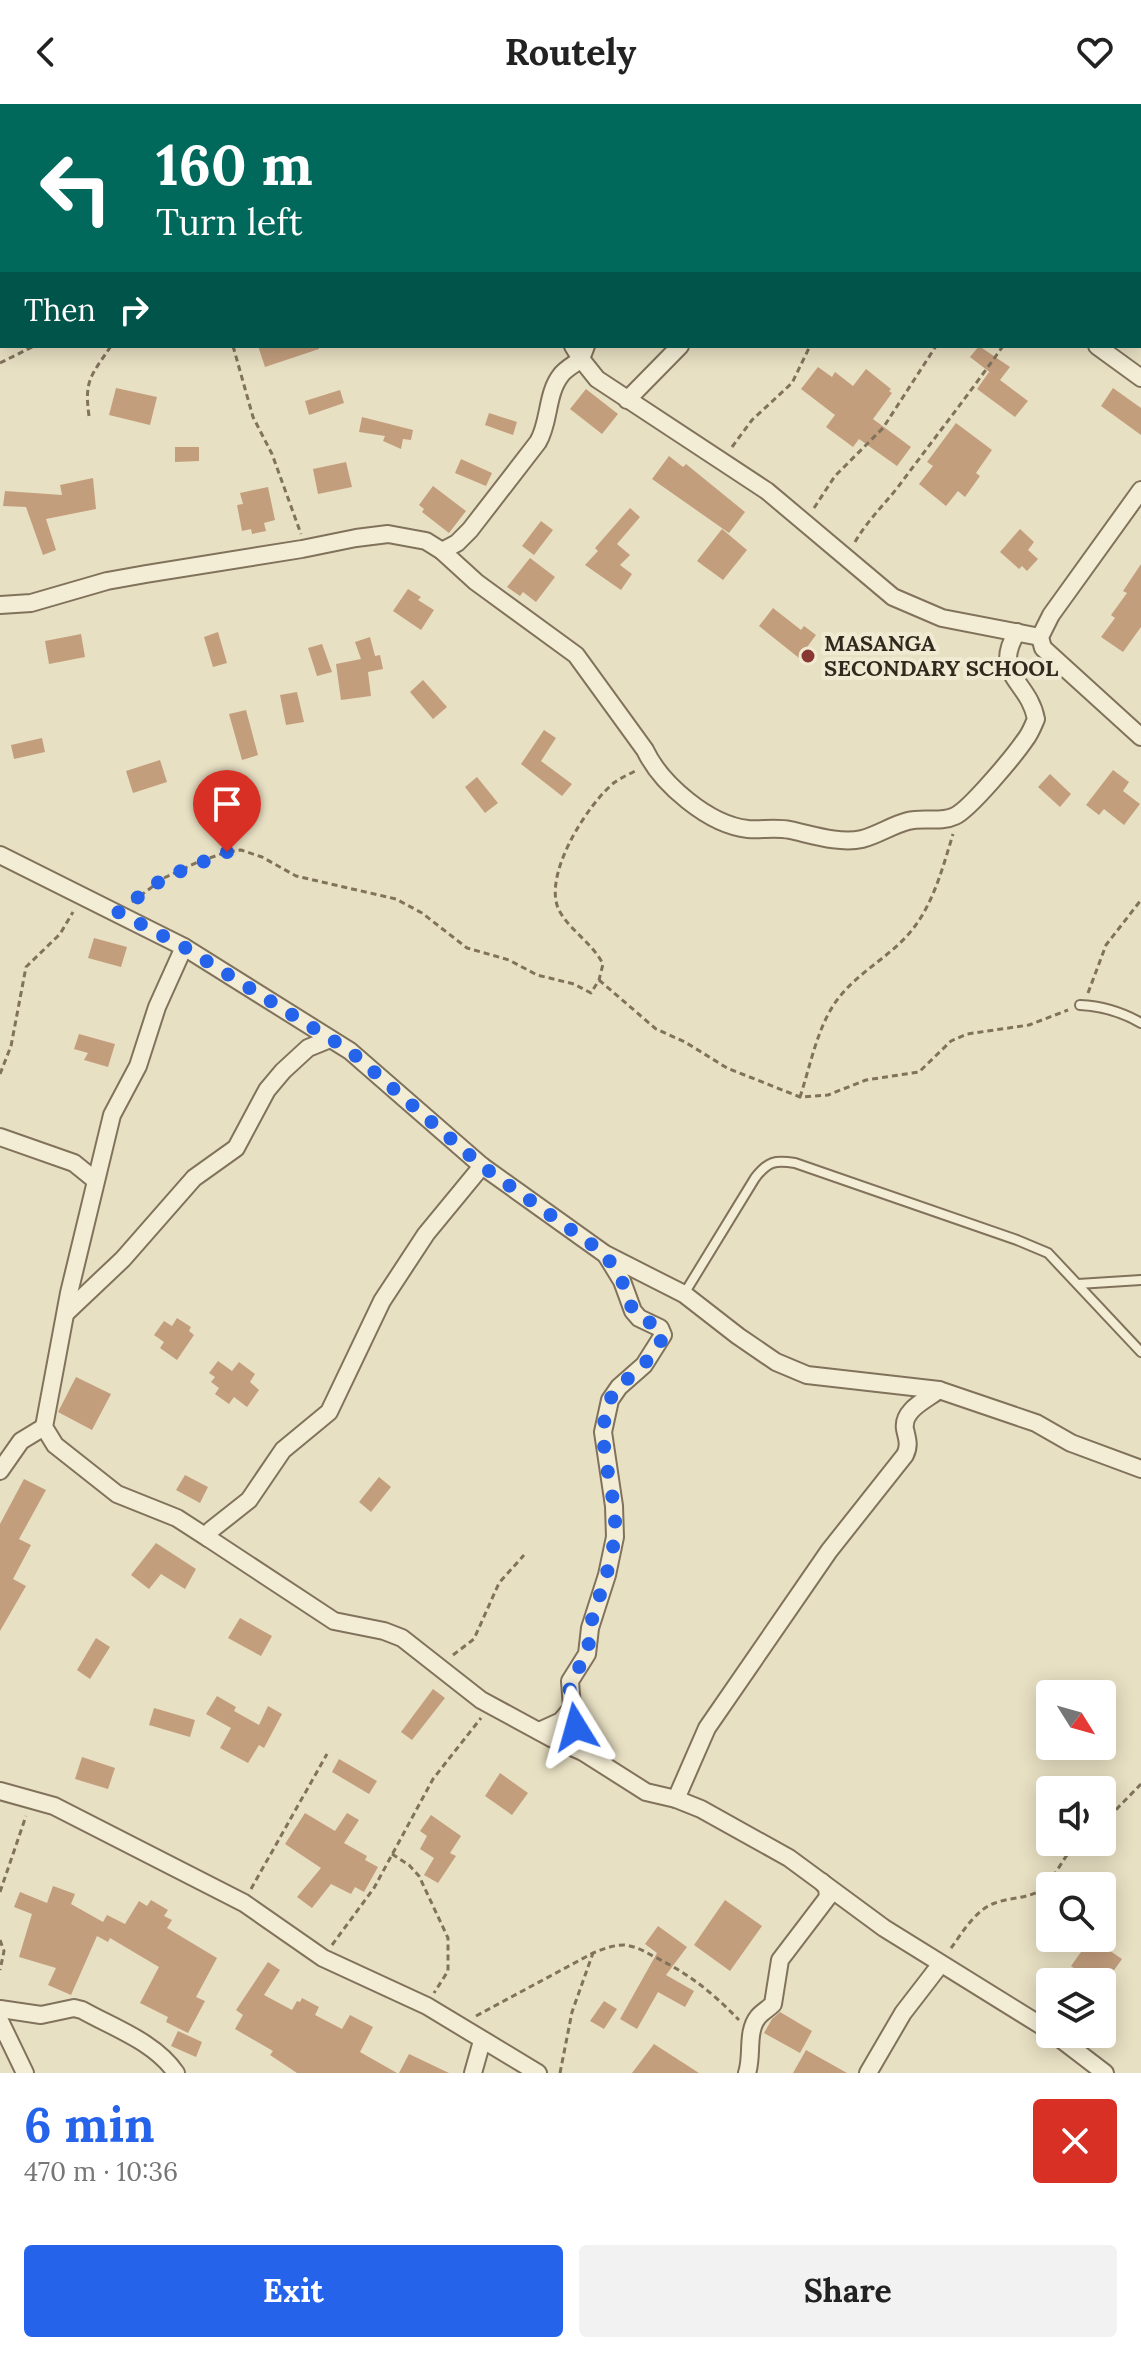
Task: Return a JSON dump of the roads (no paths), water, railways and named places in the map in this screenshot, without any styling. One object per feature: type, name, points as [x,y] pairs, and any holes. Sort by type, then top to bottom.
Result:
[{"type":"street","points":[[627,400],[678,348]]},
{"type":"street","points":[[1100,348],[1141,378]]},
{"type":"street","points":[[442,551],[457,543],[470,530],[538,442],[546,427],[549,401],[561,375],[580,350],[597,379],[722,459],[805,521],[845,559],[893,597],[942,618],[1040,637]]},
{"type":"street","points":[[1141,490],[1051,615],[1040,637],[1043,648],[1141,737]]},
{"type":"street","points":[[464,570],[461,555],[470,530]]},
{"type":"street","points":[[0,605],[31,603],[107,581],[356,538],[388,534],[426,541],[576,655],[645,750],[651,763],[672,787],[695,805],[724,822],[746,829],[780,828],[836,840],[861,839],[918,819],[942,820],[958,814],[971,804],[1027,738],[1036,719],[1029,699],[1010,673],[1006,658],[1009,644],[1017,632]]},
{"type":"street","points":[[0,855],[184,947],[350,1051],[482,1166],[605,1254],[684,1294],[776,1362],[807,1375],[939,1390],[1036,1423],[1071,1443],[1141,1469]]},
{"type":"street","points":[[184,947],[157,1007],[138,1066],[112,1115],[95,1180],[44,1427],[55,1445],[117,1494],[177,1518],[334,1621],[384,1631],[402,1638],[491,1705],[583,1752],[646,1792],[701,1809],[789,1858],[884,1928],[1036,2023]]},
{"type":"street","points":[[66,1314],[123,1259],[194,1178],[236,1148],[267,1090],[283,1071],[308,1048],[330,1039]]},
{"type":"street","points":[[0,1137],[74,1163],[95,1180]]},
{"type":"street","points":[[208,1538],[211,1530],[249,1500],[283,1450],[329,1412],[382,1301],[426,1234],[482,1166]]},
{"type":"street","points":[[583,1752],[572,1708],[570,1681],[587,1654],[590,1628],[615,1537],[614,1506],[603,1432],[607,1411],[619,1387],[644,1365],[663,1335],[660,1328],[639,1318],[633,1311],[622,1281],[605,1254]]},
{"type":"street","points":[[676,1799],[707,1728],[829,1551],[898,1466],[908,1449],[904,1425],[909,1412],[939,1390]]},
{"type":"street","points":[[0,1471],[21,1441],[44,1427]]},
{"type":"street","points":[[539,1731],[561,1721],[572,1708]]},
{"type":"street","points":[[0,1791],[54,1806],[244,1903],[323,1958],[431,2008],[538,2073]]},
{"type":"street","points":[[747,2073],[751,2062],[752,2035],[759,2015],[773,2004],[780,1960],[825,1904],[828,1892],[822,1882]]},
{"type":"street","points":[[868,2073],[903,2013],[940,1965]]},
{"type":"street","points":[[0,2009],[41,2015],[74,2008],[82,2010],[163,2056],[176,2073]]},
{"type":"street","points":[[0,2021],[25,2073]]},
{"type":"street","points":[[473,2073],[482,2041]]},
{"type":"street","points":[[1072,2048],[1105,2073]]},
{"type":"lane","points":[[1080,1005],[1127,1014],[1141,1023]]},
{"type":"lane","points":[[684,1294],[755,1178],[766,1164],[776,1160],[795,1163],[1048,1253],[1141,1352]]},
{"type":"lane","points":[[1078,1284],[1141,1280]]},
{"type":"place","name":"MASANGA SECONDARY SCHOOL","points":[[808,656]]}]
